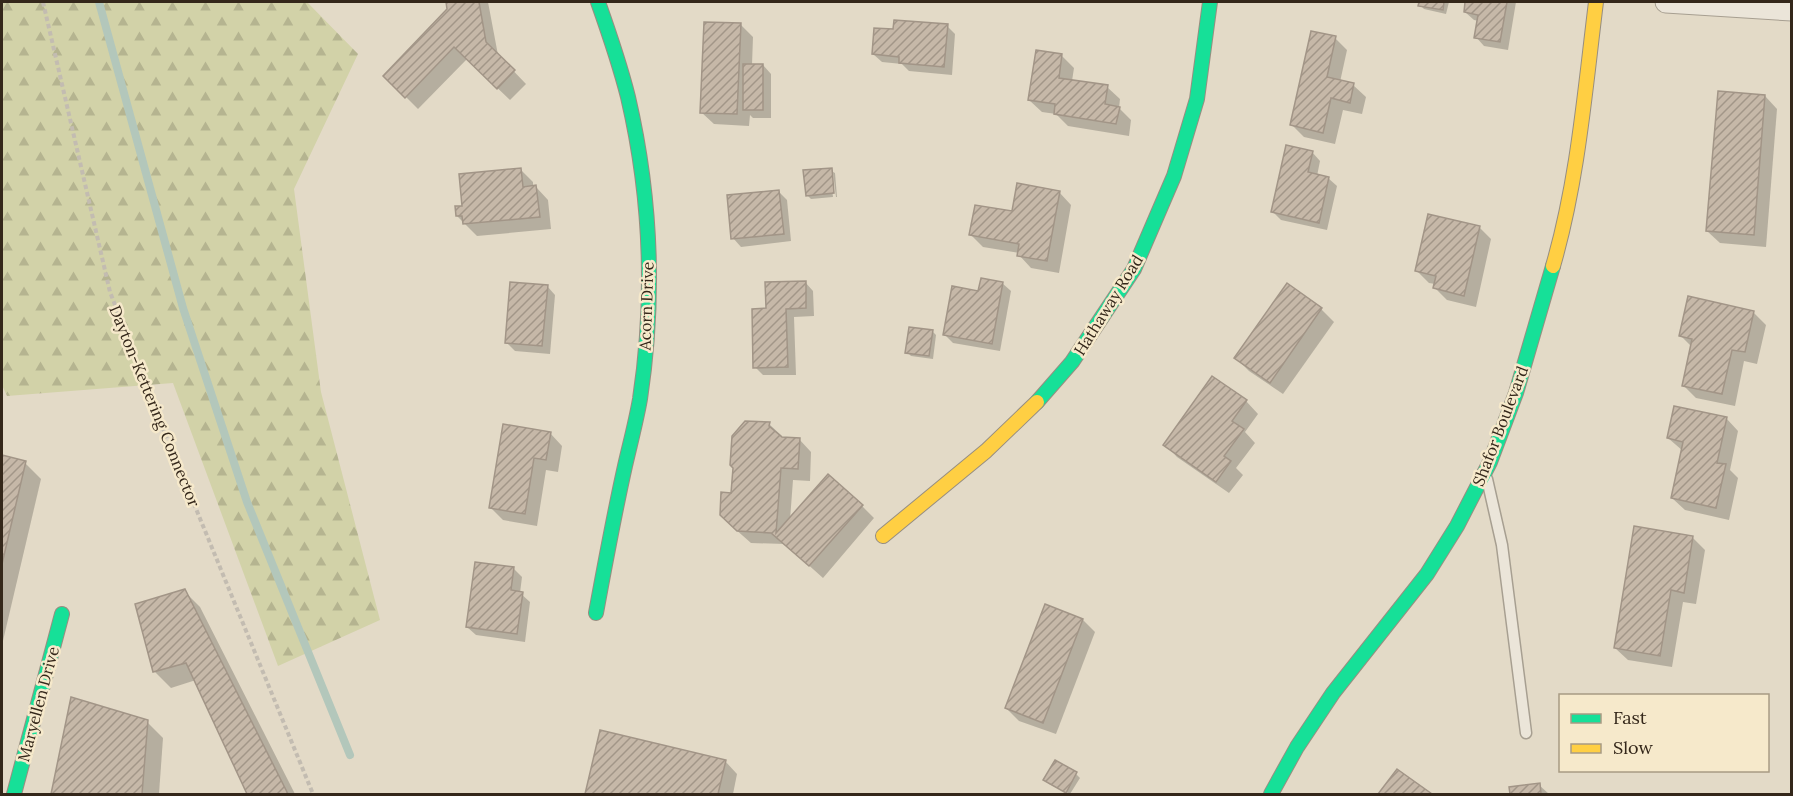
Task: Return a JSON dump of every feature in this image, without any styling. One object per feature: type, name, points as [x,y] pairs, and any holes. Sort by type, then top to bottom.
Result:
[{"type":"street","name":"Acorn Drive","points":[[596,613],[641,391],[649,295],[647,209],[635,123],[614,41],[598,2]]},
{"type":"street","name":"Hathaway Road","points":[[883,536],[986,451],[1029,411],[1072,362],[1134,269],[1174,176],[1197,99],[1210,2]]},
{"type":"street","name":"Shafor Boulevard","points":[[1271,795],[1297,747],[1333,693],[1427,574],[1457,526],[1485,470],[1516,393],[1562,234],[1579,143],[1596,2]]},
{"type":"street","points":[[1666,2],[1791,10]]},
{"type":"street","name":"Maryellen Drive","points":[[14,795],[62,614]]},
{"type":"lane","points":[[1485,470],[1502,545],[1526,733]]},
{"type":"path","name":"Dayton-Kettering Connector","points":[[43,2],[110,292],[160,421],[313,795]]},
{"type":"green space","points":[[2,2],[307,2],[358,54],[294,189],[321,392],[380,620],[278,666],[173,383],[7,396],[2,385]]},
{"type":"building","points":[[446,2],[479,2],[486,42],[515,70],[497,89],[454,47],[405,98],[383,76],[447,9]]},
{"type":"building","points":[[1419,2],[1444,2],[1443,10],[1418,6]]},
{"type":"building","points":[[1465,2],[1507,2],[1500,42],[1474,38],[1478,15],[1464,12]]},
{"type":"building","points":[[894,20],[948,24],[944,67],[899,63],[899,57],[872,54],[874,28],[893,29]]},
{"type":"building","points":[[704,22],[741,23],[737,114],[700,113]]},
{"type":"building","points":[[1311,31],[1336,36],[1327,77],[1354,83],[1350,103],[1331,98],[1323,133],[1290,125]]},
{"type":"building","points":[[1036,50],[1062,54],[1059,78],[1108,85],[1105,104],[1120,107],[1116,124],[1054,114],[1055,104],[1028,100]]},
{"type":"building","points":[[743,64],[763,64],[763,110],[743,110]]},
{"type":"building","points":[[1718,91],[1765,95],[1754,235],[1706,231]]},
{"type":"building","points":[[1286,145],[1313,151],[1308,172],[1329,177],[1319,223],[1271,212]]},
{"type":"building","points":[[521,168],[523,187],[536,185],[540,217],[463,224],[462,216],[456,216],[455,206],[462,206],[459,174]]},
{"type":"building","points":[[832,168],[834,193],[806,196],[803,170]]},
{"type":"building","points":[[1017,183],[1060,191],[1047,261],[1017,256],[1019,244],[969,235],[975,205],[1012,211]]},
{"type":"building","points":[[779,190],[784,234],[731,239],[727,195]]},
{"type":"building","points":[[1428,214],[1480,226],[1464,296],[1433,288],[1436,276],[1415,271]]},
{"type":"building","points":[[981,278],[1003,282],[992,344],[943,335],[952,286],[978,291]]},
{"type":"building","points":[[806,281],[806,308],[786,309],[788,367],[753,368],[752,309],[766,308],[765,282]]},
{"type":"building","points":[[510,282],[548,285],[542,346],[505,343]]},
{"type":"building","points":[[1287,283],[1322,308],[1270,383],[1234,358]]},
{"type":"building","points":[[1688,296],[1754,311],[1745,352],[1732,350],[1722,394],[1682,386],[1692,339],[1679,336]]},
{"type":"building","points":[[909,327],[933,330],[929,356],[905,353]]},
{"type":"building","points":[[1212,376],[1247,400],[1232,421],[1244,429],[1224,456],[1231,461],[1216,482],[1163,445]]},
{"type":"building","points":[[1674,406],[1727,417],[1717,463],[1726,464],[1716,508],[1671,498],[1683,442],[1667,438]]},
{"type":"building","points":[[745,421],[770,422],[769,426],[782,437],[800,438],[798,469],[781,468],[776,533],[828,474],[863,505],[809,566],[771,533],[737,531],[720,515],[721,492],[731,493],[732,436]]},
{"type":"building","points":[[503,424],[551,432],[546,460],[534,458],[525,514],[489,508]]},
{"type":"building","points":[[2,455],[26,461],[2,564]]},
{"type":"building","points":[[1634,526],[1693,536],[1684,593],[1671,590],[1660,656],[1614,648]]},
{"type":"building","points":[[475,562],[514,567],[511,590],[523,592],[517,634],[466,627]]},
{"type":"building","points":[[185,589],[288,794],[247,794],[186,663],[153,672],[135,604]]},
{"type":"building","points":[[1045,604],[1083,619],[1043,723],[1005,708]]},
{"type":"building","points":[[71,697],[148,720],[142,794],[51,794]]},
{"type":"building","points":[[600,730],[726,760],[718,794],[585,794]]},
{"type":"building","points":[[1055,760],[1077,772],[1066,793],[1043,780]]},
{"type":"building","points":[[1397,769],[1432,794],[1378,794]]},
{"type":"building","points":[[1540,783],[1541,794],[1510,794],[1509,787]]},
{"type":"waterway","points":[[99,2],[183,308],[247,502],[350,755]]},
{"type":"traffic: fast","points":[[596,613],[640,399],[648,324],[649,286],[646,210],[636,134],[628,97],[598,2]]},
{"type":"traffic: fast","points":[[1037,402],[1072,362],[1134,269],[1174,176],[1197,99],[1210,2]]},
{"type":"traffic: fast","points":[[1271,794],[1297,747],[1333,693],[1427,574],[1457,526],[1490,462],[1516,393],[1553,266]]},
{"type":"traffic: fast","points":[[14,794],[62,614]]},
{"type":"traffic: slow","points":[[1553,266],[1575,168],[1596,2]]},
{"type":"traffic: slow","points":[[883,536],[986,451],[1037,402]]}]
